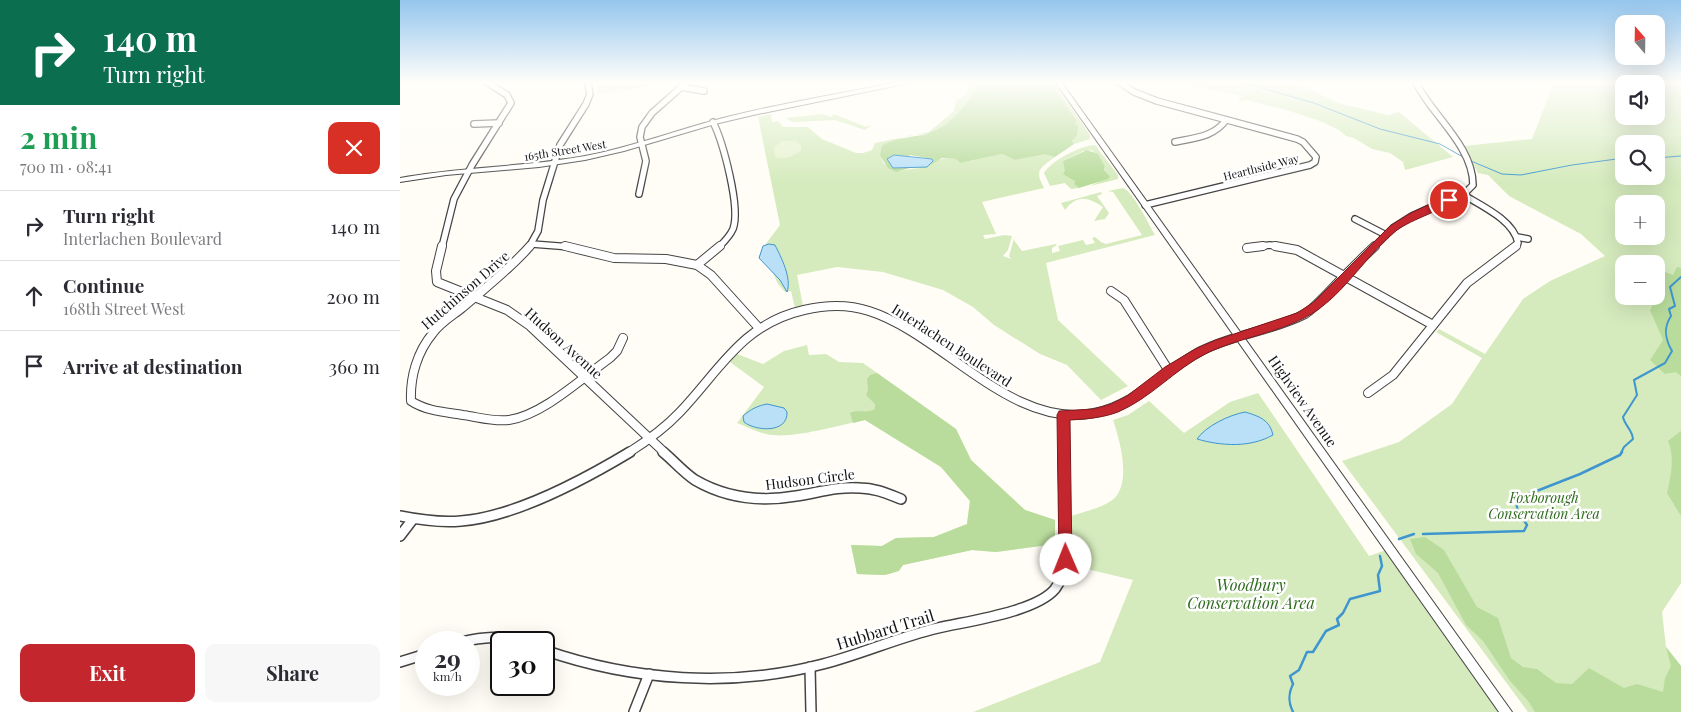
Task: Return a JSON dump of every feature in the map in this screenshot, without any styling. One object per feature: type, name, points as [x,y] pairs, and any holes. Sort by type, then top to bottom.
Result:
[{"type":"street","name":"Hudson Avenue","points":[[504,116],[469,170],[450,208],[436,277],[442,284],[519,318],[650,439]]},
{"type":"street","name":"Hutchinson Drive","points":[[578,116],[562,141],[554,163],[541,208],[538,231],[532,244],[520,259],[434,331],[424,343],[419,355],[410,394],[411,401],[419,407],[501,420],[517,419],[534,411],[583,377]]},
{"type":"street","points":[[638,194],[647,166],[640,134],[646,120],[650,116]]},
{"type":"street","name":"165th Street West","points":[[400,180],[469,170],[554,163],[601,155],[642,145],[713,122],[738,116]]},
{"type":"street","name":"Highview Avenue","points":[[1083,116],[1506,712]]},
{"type":"street","name":"Hearthside Way","points":[[1146,205],[1310,165],[1315,162],[1314,153],[1300,141],[1213,116]]},
{"type":"street","points":[[1368,393],[1392,378],[1411,351],[1475,276],[1514,250],[1518,244],[1517,237],[1503,221],[1462,194],[1473,185],[1472,171],[1452,131],[1440,116]]},
{"type":"street","points":[[1175,142],[1217,131],[1226,120]]},
{"type":"street","points":[[697,265],[726,239],[734,226],[735,218],[722,142],[713,122]]},
{"type":"street","points":[[474,124],[499,123]]},
{"type":"street","name":"Interlachen Boulevard","points":[[400,516],[435,522],[458,522],[510,511],[615,462],[650,439],[681,411],[731,349],[758,327],[789,314],[813,308],[839,306],[864,309],[897,322],[1022,404],[1036,410],[1063,415],[1094,414],[1114,408],[1131,399],[1169,370],[1201,351],[1238,336],[1300,316],[1317,304],[1393,228],[1412,216],[1462,194]]},
{"type":"street","points":[[1355,219],[1386,235]]},
{"type":"street","points":[[1517,237],[1528,239]]},
{"type":"street","points":[[532,244],[566,246],[614,258],[672,259],[697,265],[711,275],[758,327]]},
{"type":"street","points":[[1247,248],[1270,245],[1290,248],[1433,325]]},
{"type":"street","points":[[1111,291],[1124,300],[1169,370]]},
{"type":"street","points":[[583,377],[610,358],[617,350],[623,338]]},
{"type":"street","name":"Hubbard Trail","points":[[555,654],[581,662],[649,674],[694,677],[748,676],[778,673],[836,660],[898,638],[1028,606],[1050,595],[1060,582],[1065,568],[1063,415]]},
{"type":"street","name":"Hudson Circle","points":[[650,439],[687,474],[703,485],[724,494],[758,500],[789,497],[853,486],[872,487],[900,499]]},
{"type":"street","points":[[400,536],[414,519]]},
{"type":"street","points":[[400,662],[415,657]]},
{"type":"street","points":[[810,667],[811,712]]},
{"type":"street","points":[[634,712],[649,674]]},
{"type":"green space","points":[[771,116],[772,122],[778,121],[783,127],[808,127],[822,139],[856,153],[872,150],[875,143],[903,137],[887,143],[880,156],[884,164],[900,171],[925,167],[938,160],[948,158],[956,159],[960,163],[1002,154],[1015,160],[1045,153],[1055,157],[1040,170],[1039,177],[1044,188],[982,202],[996,234],[983,235],[985,239],[1004,235],[1012,236],[1008,250],[1003,256],[1011,259],[1009,256],[1015,235],[1014,240],[1022,251],[1056,244],[1052,248],[1052,253],[1060,251],[1058,246],[1083,240],[1086,245],[1095,243],[1092,238],[1095,237],[1106,244],[1142,235],[1113,192],[1108,191],[1123,188],[1127,190],[1155,235],[1046,263],[1058,320],[1128,386],[1101,400],[1067,365],[1040,354],[994,325],[973,307],[943,290],[883,272],[837,267],[797,275],[803,306],[795,308],[791,291],[785,292],[778,284],[762,249],[780,225],[758,117]]},
{"type":"green space","points":[[839,116],[866,127],[872,125],[865,130],[835,120],[792,122],[786,118]]},
{"type":"green space","points":[[948,116],[956,116],[941,128],[926,134],[916,135],[929,132]]},
{"type":"green space","points":[[955,116],[1074,116],[1078,127],[1077,135],[1072,141],[1074,144],[1055,157],[1045,154],[1015,160],[1002,154],[960,163],[956,159],[942,158],[926,168],[910,168],[896,172],[888,168],[880,156],[882,146],[894,140],[928,133],[949,122]],"holes":[[[910,155],[932,159],[921,167],[893,168],[892,165]]]},
{"type":"green space","points":[[1074,116],[1077,116],[1090,135],[1090,139],[1074,144],[1072,141],[1077,135],[1075,122],[1077,121]]},
{"type":"green space","points":[[1306,116],[1404,116],[1453,157],[1405,170],[1403,162],[1390,153],[1372,149],[1320,121]]},
{"type":"green space","name":"Foxborough Conservation Area","points":[[1541,116],[1615,116],[1615,125],[1665,125],[1665,116],[1681,116],[1681,583],[1662,612],[1666,647],[1681,666],[1681,712],[1528,712],[1342,461],[1399,442],[1452,404],[1482,358],[1436,332],[1439,329],[1485,354],[1523,299],[1550,281],[1605,256],[1581,234],[1509,196],[1488,175],[1478,173],[1464,146],[1532,139]]},
{"type":"green space","points":[[783,141],[795,141],[801,145],[801,150],[789,157],[775,157],[774,147]]},
{"type":"green space","points":[[1095,145],[1118,175],[1118,179],[1090,186],[1103,180],[1105,167],[1092,150],[1083,151],[1063,161],[1075,181],[1074,184],[1079,188],[1071,189],[1065,183],[1050,186],[1044,173],[1048,168],[1075,151]]},
{"type":"green space","points":[[1087,150],[1098,154],[1105,167],[1104,170],[1110,177],[1079,188],[1074,184],[1075,181],[1063,174],[1065,171],[1063,161]]},
{"type":"green space","points":[[1101,192],[1102,194],[1097,196],[1109,213],[1105,219],[1094,221],[1103,207],[1088,199],[1078,199],[1065,210],[1061,203]]},
{"type":"green space","points":[[1677,267],[1681,268],[1681,376],[1676,372],[1665,374],[1650,360],[1663,340],[1650,310],[1653,305],[1665,305],[1665,272],[1673,275]]},
{"type":"green space","points":[[807,345],[809,355],[826,354],[839,362],[863,363],[956,429],[971,460],[1025,510],[1055,520],[1055,544],[996,552],[972,550],[903,565],[888,574],[857,574],[851,545],[882,546],[896,538],[934,537],[967,524],[970,501],[941,467],[865,420],[802,434],[789,435],[766,434],[737,423],[764,387],[730,362],[737,354],[763,364],[784,351]]},
{"type":"green space","points":[[877,373],[956,429],[971,460],[1025,510],[1055,520],[1055,544],[996,552],[972,550],[903,565],[899,571],[885,575],[857,574],[851,545],[882,546],[896,538],[934,537],[967,524],[970,501],[941,467],[865,420],[853,423],[850,413],[875,409],[875,404],[866,395],[868,390],[867,379],[870,375]]},
{"type":"green space","name":"Woodbury Conservation Area","points":[[1258,393],[1369,556],[1389,549],[1506,712],[973,712],[1100,662],[1133,580],[1070,565],[1071,516],[1092,510],[1111,501],[1118,494],[1122,485],[1123,463],[1119,439],[1113,420],[1128,415],[1149,401],[1184,433],[1230,402]]},
{"type":"green space","points":[[1681,431],[1681,516],[1667,493],[1672,460],[1668,441]]},
{"type":"green space","points":[[1425,537],[1444,550],[1477,607],[1498,618],[1511,658],[1523,667],[1537,669],[1556,683],[1572,684],[1589,668],[1624,688],[1637,684],[1663,692],[1665,678],[1671,666],[1666,647],[1681,666],[1681,712],[1535,712],[1510,681],[1483,641],[1466,625],[1438,573],[1416,554],[1410,539]]},
{"type":"water","points":[[894,155],[932,159],[933,161],[927,167],[893,168],[887,159]]},
{"type":"water","points":[[775,245],[785,268],[788,280],[787,292],[780,280],[759,258],[763,246]]},
{"type":"water","points":[[767,404],[784,408],[787,412],[786,419],[782,424],[770,429],[763,429],[744,422],[743,416],[754,408]]},
{"type":"water","points":[[1245,412],[1267,422],[1273,435],[1245,444],[1216,443],[1197,439],[1218,422]]},
{"type":"waterway","points":[[1348,116],[1380,129],[1440,144],[1463,157]]},
{"type":"waterway","points":[[1665,157],[1681,156]]},
{"type":"waterway","points":[[1471,161],[1502,174],[1521,175],[1615,159]]},
{"type":"waterway","points":[[1621,453],[1624,447],[1633,439],[1623,417],[1637,395],[1634,380],[1665,363],[1672,351],[1666,334],[1668,320],[1671,316],[1669,309],[1675,306],[1670,287],[1681,277]]},
{"type":"waterway","points":[[1423,534],[1524,531],[1527,525],[1517,509],[1517,502],[1529,494],[1580,474],[1620,455],[1622,452]]},
{"type":"waterway","points":[[1399,539],[1414,534]]},
{"type":"waterway","points":[[1293,712],[1289,701],[1293,684],[1290,676],[1299,670],[1307,652],[1313,652],[1326,631],[1339,625],[1337,619],[1343,613],[1350,599],[1380,591],[1378,575],[1382,566],[1380,556]]},
{"type":"route","points":[[1066,560],[1063,415],[1094,414],[1124,404],[1169,370],[1201,351],[1238,336],[1292,320],[1308,312],[1393,228],[1412,216],[1449,200]]}]
